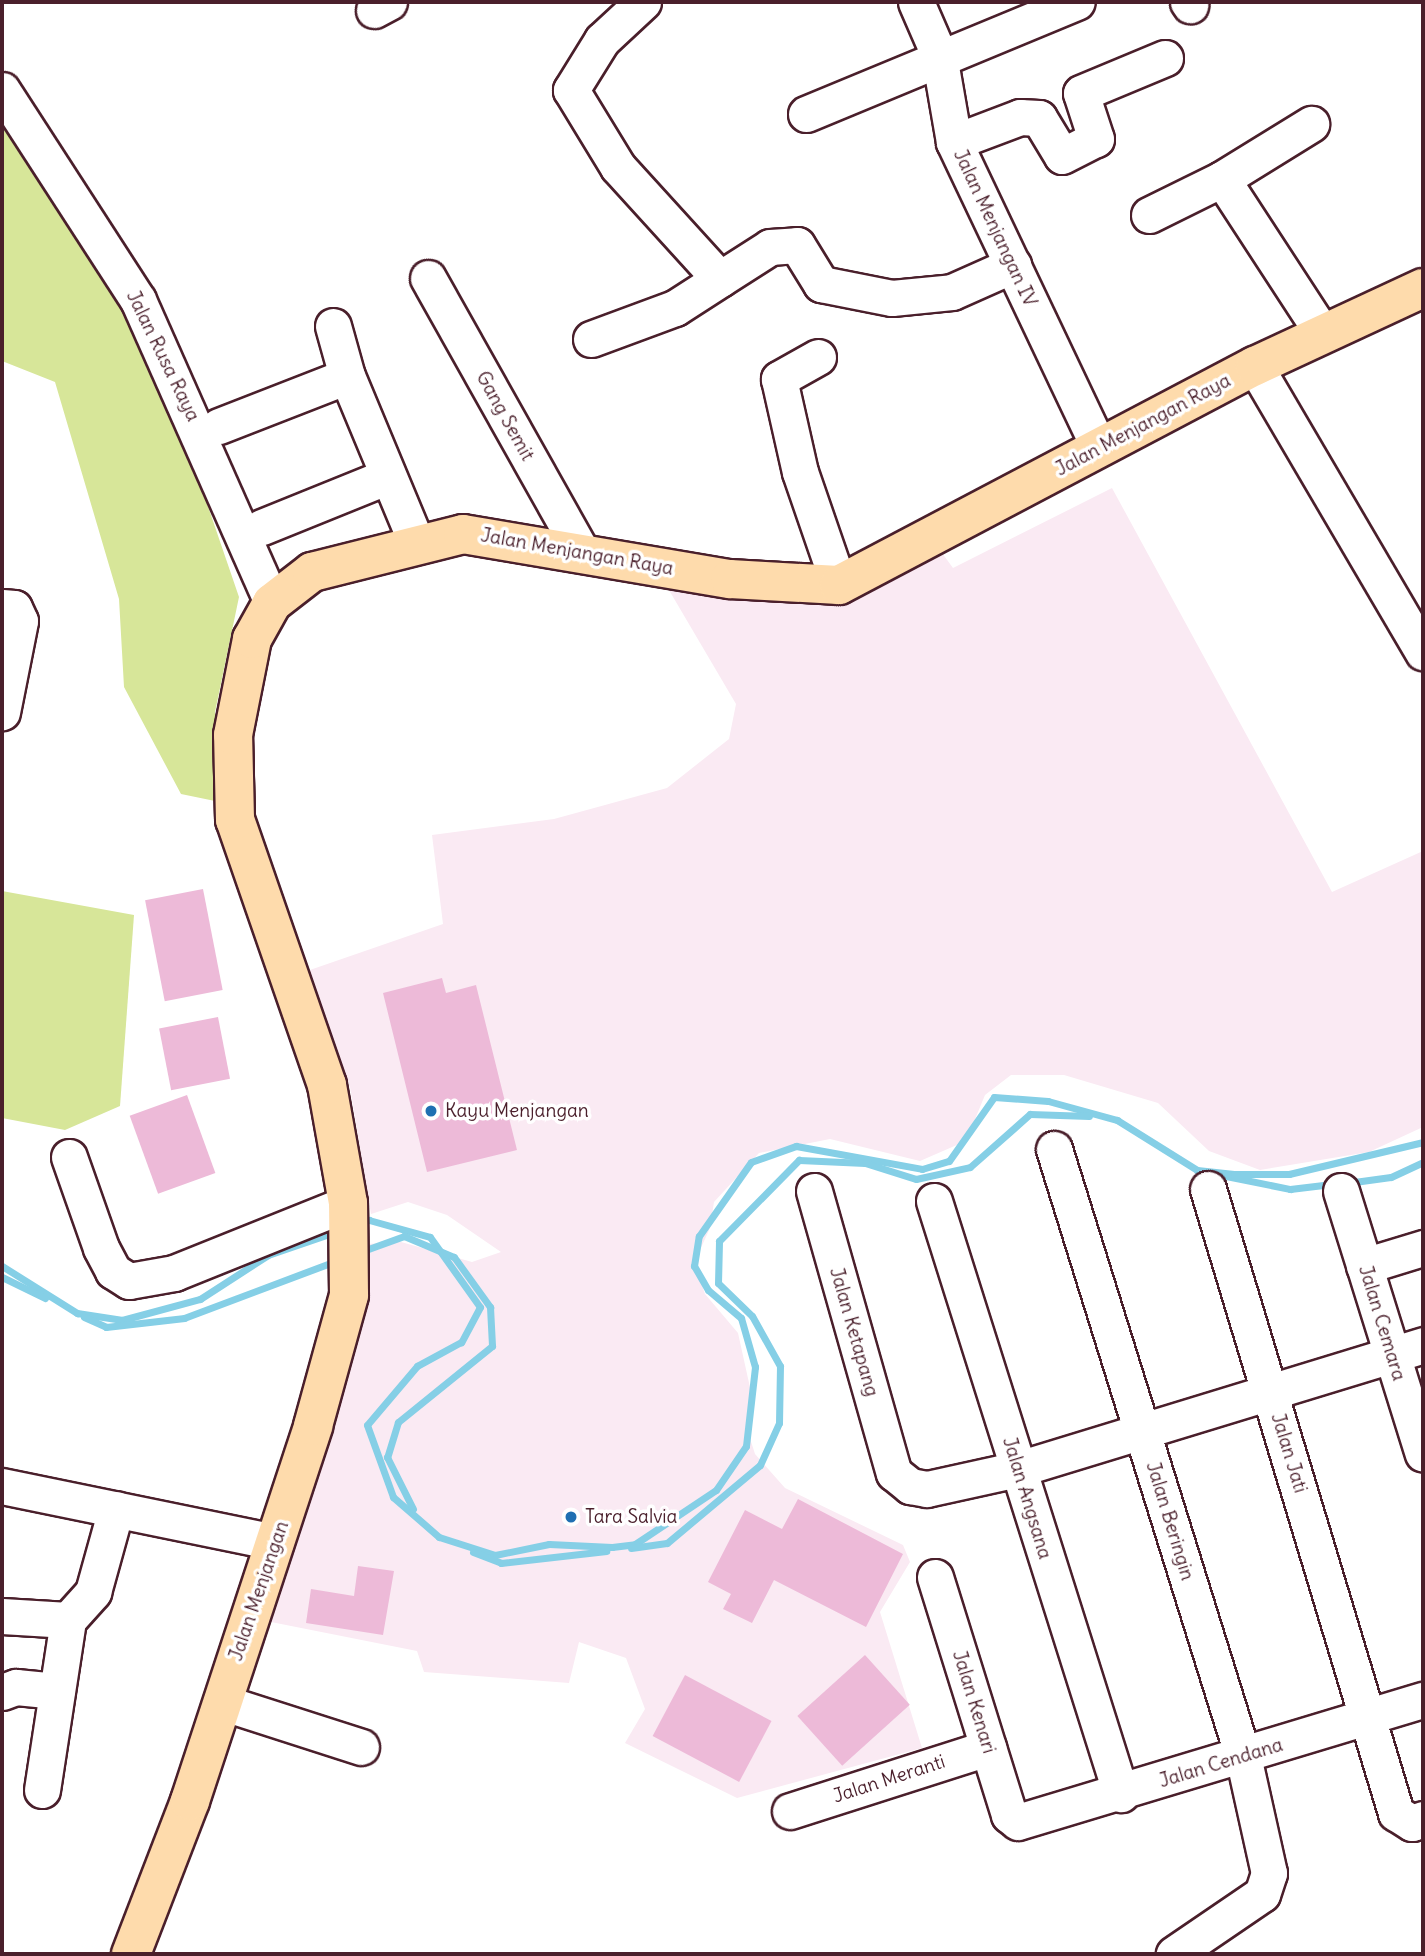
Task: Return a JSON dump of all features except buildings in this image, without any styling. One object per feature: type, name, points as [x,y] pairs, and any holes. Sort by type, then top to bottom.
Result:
[{"type":"main road","name":"Jalan Menjangan Raya","points":[[349,1211],[327,1085],[235,820],[233,735],[252,639],[272,603],[313,572],[416,542],[490,535],[730,579],[839,585],[884,567],[1099,447],[1255,366],[1423,288]]},
{"type":"main road","name":"Jalan Menjangan","points":[[131,1954],[221,1702],[345,1320],[351,1260],[349,1211]]},
{"type":"street","points":[[643,2],[602,40],[571,90],[618,167],[720,279]]},
{"type":"street","name":"Jalan Menjangan IV","points":[[916,2],[939,55],[954,142],[1099,447]]},
{"type":"street","points":[[806,114],[939,55],[1077,2]]},
{"type":"street","points":[[954,142],[1020,117],[1039,118],[1062,156],[1096,139],[1081,93],[1165,58]]},
{"type":"street","name":"Jalan Rusa Raya","points":[[2,90],[138,300],[272,603]]},
{"type":"street","points":[[1149,215],[1222,179],[1311,124]]},
{"type":"street","points":[[1222,179],[1323,334]]},
{"type":"street","points":[[591,340],[675,308],[770,247],[797,244],[821,285],[892,298],[952,292],[1013,265]]},
{"type":"street","name":"Gang Semit","points":[[428,278],[583,554]]},
{"type":"street","points":[[333,326],[347,376],[416,542]]},
{"type":"street","points":[[818,357],[782,374],[780,388],[800,472],[839,585]]},
{"type":"street","points":[[1255,366],[1423,652]]},
{"type":"street","points":[[219,426],[347,376]]},
{"type":"street","points":[[262,527],[388,476]]},
{"type":"street","points":[[2,607],[16,611],[19,626],[2,712]]},
{"type":"street","name":"Jalan Beringin","points":[[1055,1149],[1243,1756],[1269,1873],[1262,1894],[1174,1954]]},
{"type":"street","points":[[69,1157],[100,1248],[113,1271],[129,1281],[174,1273],[349,1211]]},
{"type":"street","name":"Jalan Jati","points":[[1208,1189],[1370,1716],[1396,1813],[1418,1821]]},
{"type":"street","name":"Jalan Ketapang","points":[[814,1191],[894,1473],[927,1489],[1018,1469]]},
{"type":"street","name":"Jalan Cemara","points":[[1341,1191],[1364,1266],[1408,1350],[1423,1454]]},
{"type":"street","name":"Jalan Angsana","points":[[934,1201],[1121,1794]]},
{"type":"street","points":[[1364,1266],[1423,1248]]},
{"type":"street","points":[[1018,1469],[1408,1350]]},
{"type":"street","points":[[2,1486],[275,1542]]},
{"type":"street","points":[[41,1790],[68,1620],[93,1592],[116,1509]]},
{"type":"street","name":"Jalan Kenari","points":[[935,1577],[1009,1815],[1018,1822]]},
{"type":"street","points":[[2,1616],[68,1620]]},
{"type":"street","points":[[2,1692],[16,1687],[57,1691]]},
{"type":"street","name":"Jalan Cendana","points":[[1018,1822],[1121,1794],[1423,1700]]},
{"type":"street","points":[[221,1702],[361,1746]]},
{"type":"street","name":"Jalan Meranti","points":[[790,1811],[988,1748]]},
{"type":"shaded area","points":[[1112,488],[1332,892],[1423,851],[1423,1127],[1369,1152],[1260,1170],[1209,1151],[1158,1103],[1064,1075],[1011,1075],[985,1095],[966,1141],[920,1161],[830,1139],[759,1153],[714,1202],[710,1228],[694,1263],[705,1294],[738,1333],[751,1392],[747,1429],[755,1454],[785,1488],[903,1545],[910,1562],[880,1612],[922,1748],[737,1798],[625,1743],[645,1709],[626,1658],[579,1642],[569,1683],[424,1672],[417,1651],[266,1621],[367,1244],[401,1242],[472,1262],[501,1252],[447,1215],[408,1202],[371,1214],[350,1087],[307,971],[443,924],[432,835],[554,819],[667,788],[729,739],[736,704],[666,585],[808,603],[874,585],[937,546],[953,568]]},
{"type":"green space","points":[[2,104],[162,372],[239,597],[215,712],[215,801],[181,794],[124,687],[119,599],[55,382],[2,361]]},
{"type":"green space","points":[[2,891],[134,915],[120,1106],[65,1130],[2,1118]]},
{"type":"waterway","points":[[359,1224],[369,1220],[430,1237],[480,1307],[461,1342],[417,1366],[367,1425],[393,1497],[439,1537],[495,1555],[549,1544],[612,1547],[635,1544],[716,1490],[746,1446],[755,1367],[741,1318],[708,1290],[694,1266],[699,1236],[751,1162],[796,1146],[922,1169],[949,1161],[994,1097],[1048,1101],[1117,1120],[1197,1170],[1234,1174],[1289,1174],[1423,1142]]},
{"type":"waterway","points":[[631,1548],[667,1543],[760,1465],[779,1423],[780,1366],[752,1316],[718,1283],[719,1241],[799,1160],[865,1163],[916,1179],[970,1167],[1030,1114],[1089,1116]]},
{"type":"waterway","points":[[1347,1183],[1391,1177],[1423,1162]]},
{"type":"waterway","points":[[1216,1174],[1290,1189],[1332,1184]]},
{"type":"waterway","points":[[2,1266],[77,1313],[122,1320],[200,1299],[268,1255],[338,1231]]},
{"type":"waterway","points":[[360,1252],[404,1236],[454,1257],[490,1307],[492,1346],[398,1422],[387,1457],[413,1509]]},
{"type":"waterway","points":[[84,1317],[106,1327],[184,1318],[336,1261]]},
{"type":"waterway","points":[[2,1277],[45,1298]]},
{"type":"waterway","points":[[473,1552],[501,1563],[606,1551]]},
{"type":"place","name":"Kayu Menjangan","points":[[431,1111]]},
{"type":"place","name":"Tara Salvia","points":[[571,1517]]}]
